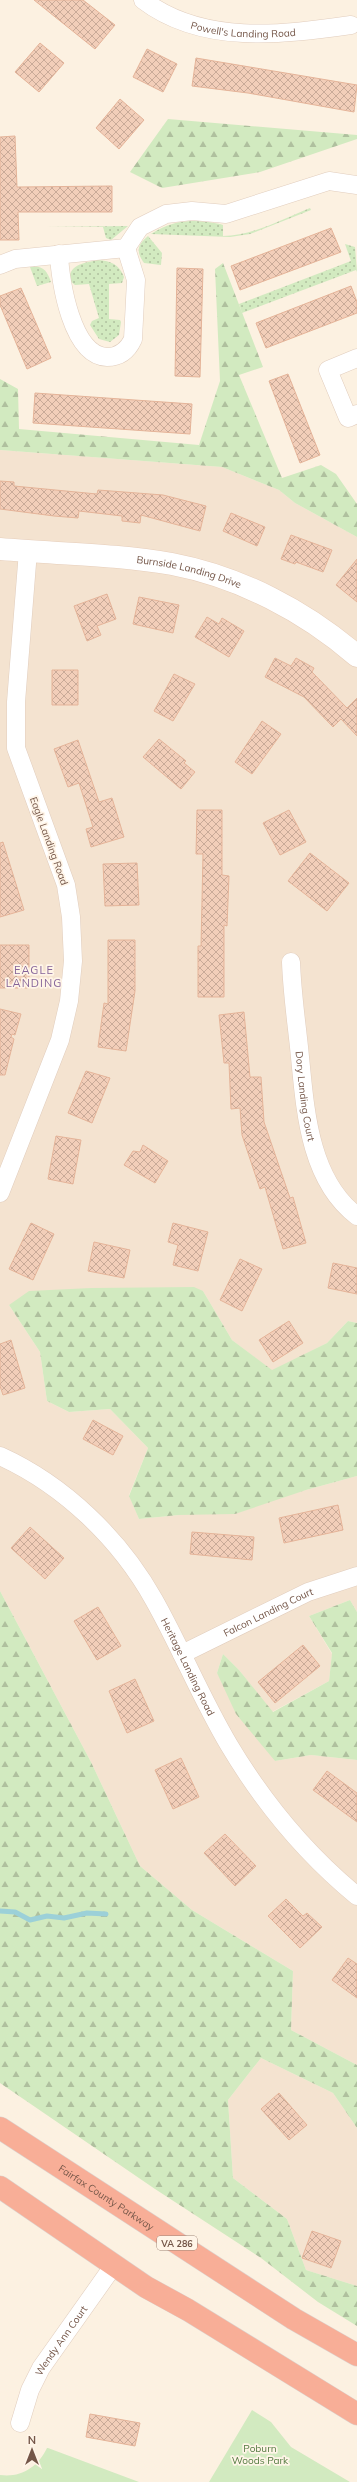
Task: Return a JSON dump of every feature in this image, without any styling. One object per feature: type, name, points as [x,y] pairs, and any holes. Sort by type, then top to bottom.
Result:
[{"type":"highway","name":"Fairfax County Parkway","points":[[0,2128],[288,2314],[357,2355]]},
{"type":"highway","points":[[0,2187],[146,2287],[357,2414]]},
{"type":"street","name":"Powell's Landing Road","points":[[143,0],[163,14],[181,22],[228,33],[323,29],[352,25]]},
{"type":"street","points":[[126,248],[140,227],[166,214],[192,211],[226,214],[302,188],[329,181],[348,184]]},
{"type":"street","points":[[59,254],[60,282],[79,338],[88,350],[98,356],[112,357],[129,348],[133,339],[136,280],[126,248]]},
{"type":"street","points":[[0,265],[15,259],[126,248]]},
{"type":"street","points":[[357,358],[328,370],[348,418],[357,414]]},
{"type":"street","name":"Burnside Landing Drive","points":[[0,549],[128,558],[173,564],[202,572],[253,590],[293,609],[357,656]]},
{"type":"street","name":"Eagle Landing Road","points":[[1,1188],[60,1040],[69,1001],[73,961],[71,917],[66,885],[8,748],[16,702],[28,551]]},
{"type":"street","name":"Dory Landing Court","points":[[290,962],[292,993],[310,1137],[327,1178],[357,1216]]},
{"type":"street","name":"Heritage Landing Road","points":[[0,1456],[48,1483],[74,1503],[107,1536],[134,1569],[154,1600],[212,1715],[255,1786],[285,1826],[357,1896]]},
{"type":"street","name":"Falcon Landing Court","points":[[182,1654],[308,1592],[357,1576]]},
{"type":"street","name":"Wendy Ann Court","points":[[20,2423],[30,2390],[40,2368],[114,2265]]},
{"type":"shaded area","points":[[0,450],[222,467],[279,490],[295,503],[357,537],[357,1323],[348,1321],[327,1343],[272,1371],[232,1340],[203,1291],[91,1288],[9,1305],[40,1352],[47,1401],[69,1412],[110,1409],[148,1448],[129,1495],[139,1519],[179,1515],[306,1490],[357,1476],[357,1612],[350,1600],[309,1616],[332,1654],[329,1681],[272,1712],[239,1670],[223,1654],[217,1673],[275,1761],[311,1755],[357,1760],[357,2065],[291,2030],[293,1971],[192,1910],[140,1866],[91,1762],[0,1591]]},
{"type":"shaded area","points":[[261,2058],[333,2093],[357,2128],[357,2286],[306,2270],[287,2219],[233,2178],[228,2100]]},
{"type":"green space","points":[[168,119],[357,135],[357,139],[260,172],[162,188],[130,172]]},
{"type":"green space","points":[[310,208],[311,210],[250,234],[230,237],[151,234],[168,225],[201,221],[223,225],[223,236],[234,235],[256,230]]},
{"type":"green space","points":[[128,226],[111,240],[106,238],[103,227],[46,227]]},
{"type":"green space","points":[[148,236],[162,253],[161,265],[144,263],[140,255],[140,246]]},
{"type":"green space","points":[[345,244],[355,247],[357,272],[356,270],[242,313],[239,304],[351,261]]},
{"type":"green space","points":[[98,260],[107,261],[114,264],[120,269],[124,277],[122,283],[109,284],[109,319],[120,320],[121,322],[119,335],[110,342],[99,339],[90,325],[92,321],[99,318],[89,284],[75,285],[70,281],[72,271],[78,265]]},
{"type":"green space","points":[[223,263],[263,367],[239,375],[282,478],[321,465],[336,474],[357,504],[357,537],[295,503],[279,490],[222,467],[0,450],[0,379],[18,389],[19,429],[199,445],[220,381],[215,269]]},
{"type":"green space","points":[[30,267],[44,269],[51,282],[37,286]]},
{"type":"green space","points":[[194,1287],[203,1291],[232,1340],[272,1370],[327,1343],[348,1321],[357,1323],[357,1476],[306,1490],[235,1514],[179,1515],[139,1519],[129,1496],[148,1448],[110,1409],[69,1412],[47,1401],[40,1352],[9,1305],[29,1291],[91,1288]]},
{"type":"green space","points":[[0,1591],[91,1762],[140,1866],[192,1910],[293,1971],[291,2030],[357,2065],[357,2128],[333,2093],[261,2058],[228,2100],[233,2178],[287,2219],[306,2270],[357,2286],[357,2326],[318,2302],[261,2258],[155,2189],[0,2083]]},
{"type":"green space","points":[[350,1600],[357,1612],[357,1760],[311,1755],[275,1761],[236,1714],[217,1673],[223,1654],[239,1670],[273,1712],[329,1681],[332,1653],[309,1616]]},
{"type":"green space","name":"Poburn Woods Park","points":[[252,2410],[271,2422],[291,2447],[350,2482],[209,2482]]},
{"type":"green space","points":[[47,2448],[139,2482],[0,2482],[0,2475],[15,2475],[34,2466]]},
{"type":"building","points":[[34,0],[83,0],[115,25],[95,49]]},
{"type":"building","points":[[40,43],[64,63],[39,92],[15,72]]},
{"type":"building","points":[[147,49],[177,64],[163,92],[133,77]]},
{"type":"building","points":[[196,58],[357,85],[354,112],[248,93],[192,86]]},
{"type":"building","points":[[120,99],[144,120],[119,149],[96,128]]},
{"type":"building","points":[[15,136],[17,187],[112,186],[112,212],[18,212],[19,240],[0,240],[0,137]]},
{"type":"building","points":[[331,228],[341,252],[240,290],[231,266]]},
{"type":"building","points":[[177,268],[203,269],[200,377],[175,376]]},
{"type":"building","points":[[351,286],[357,302],[357,313],[266,348],[256,323]]},
{"type":"building","points":[[21,288],[51,358],[27,369],[0,305],[0,296]]},
{"type":"building","points":[[288,374],[320,455],[300,463],[269,381]]},
{"type":"building","points":[[35,393],[192,404],[190,434],[33,423]]},
{"type":"building","points":[[0,481],[14,482],[14,486],[97,494],[98,490],[163,495],[206,506],[200,531],[141,515],[140,523],[122,521],[122,516],[79,511],[78,518],[54,516],[0,509]]},
{"type":"building","points":[[231,513],[265,527],[257,546],[223,531]]},
{"type":"building","points":[[291,535],[332,550],[323,572],[296,562],[295,564],[281,559]]},
{"type":"building","points":[[357,559],[357,602],[336,585]]},
{"type":"building","points":[[107,594],[116,619],[97,626],[101,635],[87,641],[74,606]]},
{"type":"building","points":[[139,597],[179,605],[173,633],[133,624]]},
{"type":"building","points":[[207,617],[219,624],[222,618],[244,631],[229,657],[195,637]]},
{"type":"building","points":[[275,658],[291,666],[296,658],[314,668],[312,672],[347,708],[357,698],[357,736],[341,719],[333,727],[304,697],[265,677]]},
{"type":"building","points":[[52,670],[78,670],[78,705],[52,705]]},
{"type":"building","points":[[174,674],[195,684],[173,721],[154,711]]},
{"type":"building","points":[[262,721],[281,734],[252,774],[235,762]]},
{"type":"building","points":[[159,739],[186,761],[184,763],[195,772],[181,789],[143,757]]},
{"type":"building","points":[[78,740],[99,802],[112,798],[124,837],[91,847],[86,829],[93,827],[79,783],[68,787],[54,749]]},
{"type":"building","points":[[197,810],[222,810],[222,875],[229,876],[227,926],[224,925],[224,997],[198,997],[198,946],[201,946],[203,854],[196,854]]},
{"type":"building","points":[[289,810],[306,842],[280,855],[263,823]]},
{"type":"building","points":[[3,842],[24,910],[0,917],[0,843]]},
{"type":"building","points":[[310,853],[349,883],[327,911],[288,881]]},
{"type":"building","points":[[137,863],[139,905],[105,906],[103,864]]},
{"type":"building","points":[[108,940],[135,940],[135,991],[126,1051],[98,1047],[104,1003],[108,1004]]},
{"type":"building","points":[[0,945],[29,945],[29,988],[0,988]]},
{"type":"building","points":[[0,1009],[21,1014],[15,1035],[12,1034],[11,1037],[14,1039],[5,1075],[0,1075]]},
{"type":"building","points":[[244,1012],[250,1077],[261,1077],[264,1122],[290,1198],[293,1197],[306,1243],[283,1249],[265,1187],[260,1189],[242,1135],[240,1108],[231,1109],[229,1063],[224,1063],[219,1015]]},
{"type":"building","points":[[86,1071],[110,1078],[92,1123],[68,1113]]},
{"type":"building","points":[[56,1136],[81,1140],[73,1184],[48,1179]]},
{"type":"building","points":[[143,1145],[168,1161],[155,1183],[124,1165],[133,1151],[140,1152]]},
{"type":"building","points":[[31,1223],[54,1234],[33,1280],[9,1269]]},
{"type":"building","points":[[173,1223],[208,1232],[198,1271],[173,1265],[178,1245],[168,1242]]},
{"type":"building","points":[[94,1242],[130,1250],[124,1278],[88,1271]]},
{"type":"building","points":[[240,1259],[262,1269],[242,1311],[220,1300]]},
{"type":"building","points":[[333,1263],[357,1268],[357,1294],[328,1288]]},
{"type":"building","points":[[289,1321],[303,1343],[273,1362],[259,1340]]},
{"type":"building","points":[[11,1340],[25,1388],[3,1395],[0,1386],[0,1344]]},
{"type":"building","points":[[93,1420],[123,1436],[113,1455],[83,1439]]},
{"type":"building","points":[[338,1505],[343,1530],[284,1543],[279,1518]]},
{"type":"building","points":[[30,1527],[64,1558],[45,1579],[11,1548]]},
{"type":"building","points":[[192,1532],[254,1537],[252,1560],[190,1554]]},
{"type":"building","points":[[98,1607],[121,1646],[97,1660],[74,1621]]},
{"type":"building","points":[[303,1645],[320,1666],[275,1703],[258,1682]]},
{"type":"building","points":[[135,1679],[154,1721],[127,1733],[109,1691]]},
{"type":"building","points":[[181,1758],[199,1797],[173,1809],[155,1770]]},
{"type":"building","points":[[327,1771],[357,1793],[357,1822],[313,1790]]},
{"type":"building","points":[[225,1834],[256,1866],[235,1886],[204,1853]]},
{"type":"building","points":[[286,1899],[303,1916],[307,1913],[322,1927],[300,1948],[268,1916]]},
{"type":"building","points":[[348,1958],[357,1964],[357,1998],[332,1980]]},
{"type":"building","points":[[279,2093],[307,2125],[289,2140],[261,2109]]},
{"type":"building","points":[[312,2231],[341,2241],[331,2268],[302,2258]]},
{"type":"building","points":[[90,2414],[140,2423],[135,2446],[86,2437]]},
{"type":"waterway","points":[[0,1911],[15,1912],[30,1920],[47,1916],[64,1918],[87,1913],[106,1914]]},
{"type":"district","name":"EAGLE LANDING","points":[[34,976]]}]
